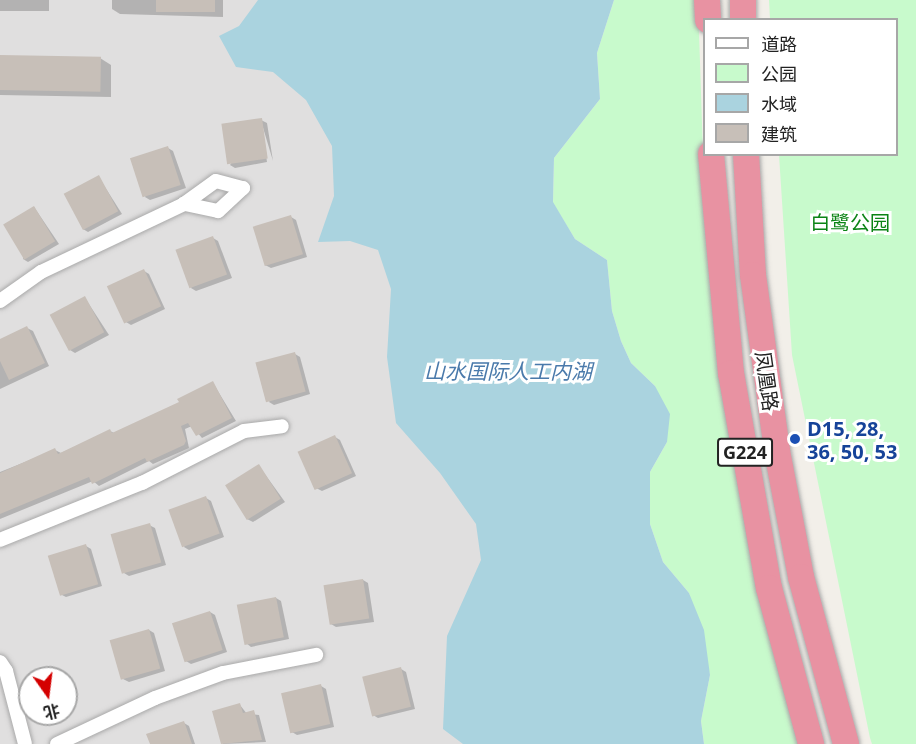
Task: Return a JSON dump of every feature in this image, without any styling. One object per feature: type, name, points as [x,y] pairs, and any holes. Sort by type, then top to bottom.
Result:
[{"type":"highway","points":[[707,0],[708,18]]},
{"type":"highway","points":[[743,0],[743,18]]},
{"type":"highway","name":"凤凰路","points":[[711,156],[730,373],[769,588],[811,744]]},
{"type":"highway","name":"凤凰路","points":[[746,156],[753,275],[777,451],[801,577],[846,744]]},
{"type":"street","points":[[0,300],[41,272],[184,204]]},
{"type":"street","points":[[0,540],[142,483],[244,431],[282,426]]},
{"type":"street","points":[[57,744],[155,698],[223,673],[316,655]]},
{"type":"street","points":[[0,662],[6,671],[25,744]]},
{"type":"shaded area","points":[[0,0],[426,0],[648,744],[0,744]]},
{"type":"green space","points":[[614,0],[698,0],[704,186],[800,744],[704,744],[701,721],[710,675],[689,593],[663,562],[650,524],[650,472],[667,442],[655,386],[631,363],[621,341],[612,311],[607,260],[575,239],[553,203],[554,158],[600,99],[597,53]]},
{"type":"green space","name":"白鹭公园","points":[[769,0],[916,0],[916,744],[872,744],[870,738],[792,355],[779,156],[898,156],[898,18],[770,18]]},
{"type":"water","name":"山水国际人工内湖","points":[[258,0],[614,0],[597,53],[600,99],[554,158],[553,202],[575,239],[607,260],[612,311],[621,341],[631,363],[655,386],[670,414],[667,442],[650,472],[650,524],[663,562],[689,593],[704,630],[710,675],[701,721],[704,744],[463,744],[443,729],[447,636],[481,560],[476,524],[440,473],[396,423],[387,357],[391,289],[378,250],[350,241],[318,242],[334,196],[332,146],[306,100],[273,72],[236,67],[219,36],[239,26]]},
{"type":"building","points":[[156,0],[215,0],[215,12],[156,12]]},
{"type":"building","points":[[0,55],[101,57],[100,92],[0,90]]},
{"type":"building","points":[[262,118],[268,159],[227,164],[221,124]]},
{"type":"building","points":[[168,146],[181,185],[143,197],[130,158]]},
{"type":"building","points":[[99,175],[118,211],[83,230],[64,194]]},
{"type":"building","points":[[34,206],[55,241],[24,260],[3,225]]},
{"type":"building","points":[[291,215],[303,254],[265,266],[253,227]]},
{"type":"building","points":[[213,236],[227,275],[189,288],[175,250]]},
{"type":"building","points":[[144,269],[161,306],[124,323],[107,286]]},
{"type":"building","points":[[85,296],[104,332],[69,351],[50,315]]},
{"type":"building","points":[[27,326],[45,363],[9,380],[0,361],[0,339]]},
{"type":"building","points":[[295,352],[306,392],[266,402],[255,363]]},
{"type":"building","points":[[213,381],[232,418],[196,436],[188,423],[181,426],[186,441],[184,445],[147,462],[145,458],[92,484],[89,477],[0,514],[0,473],[55,448],[58,454],[110,429],[112,433],[179,402],[177,399]]},
{"type":"building","points":[[335,435],[352,473],[315,490],[298,452]]},
{"type":"building","points":[[259,464],[281,499],[247,520],[225,485]]},
{"type":"building","points":[[206,496],[220,534],[182,547],[168,510]]},
{"type":"building","points":[[150,523],[161,562],[122,574],[111,534]]},
{"type":"building","points":[[86,544],[98,584],[60,596],[48,556]]},
{"type":"building","points":[[363,579],[369,619],[330,625],[323,585]]},
{"type":"building","points":[[276,597],[284,637],[245,645],[237,605]]},
{"type":"building","points":[[210,611],[223,650],[185,662],[172,623]]},
{"type":"building","points":[[149,629],[160,668],[121,680],[110,640]]},
{"type":"building","points":[[401,667],[411,707],[372,716],[362,677]]},
{"type":"building","points":[[321,684],[330,724],[290,733],[281,693]]},
{"type":"building","points":[[240,703],[243,713],[254,710],[262,740],[221,744],[212,711]]},
{"type":"building","points":[[184,721],[192,744],[150,744],[146,734]]},
{"type":"place","name":"D15, 28, 36, 50, 53","points":[[795,439]]}]
